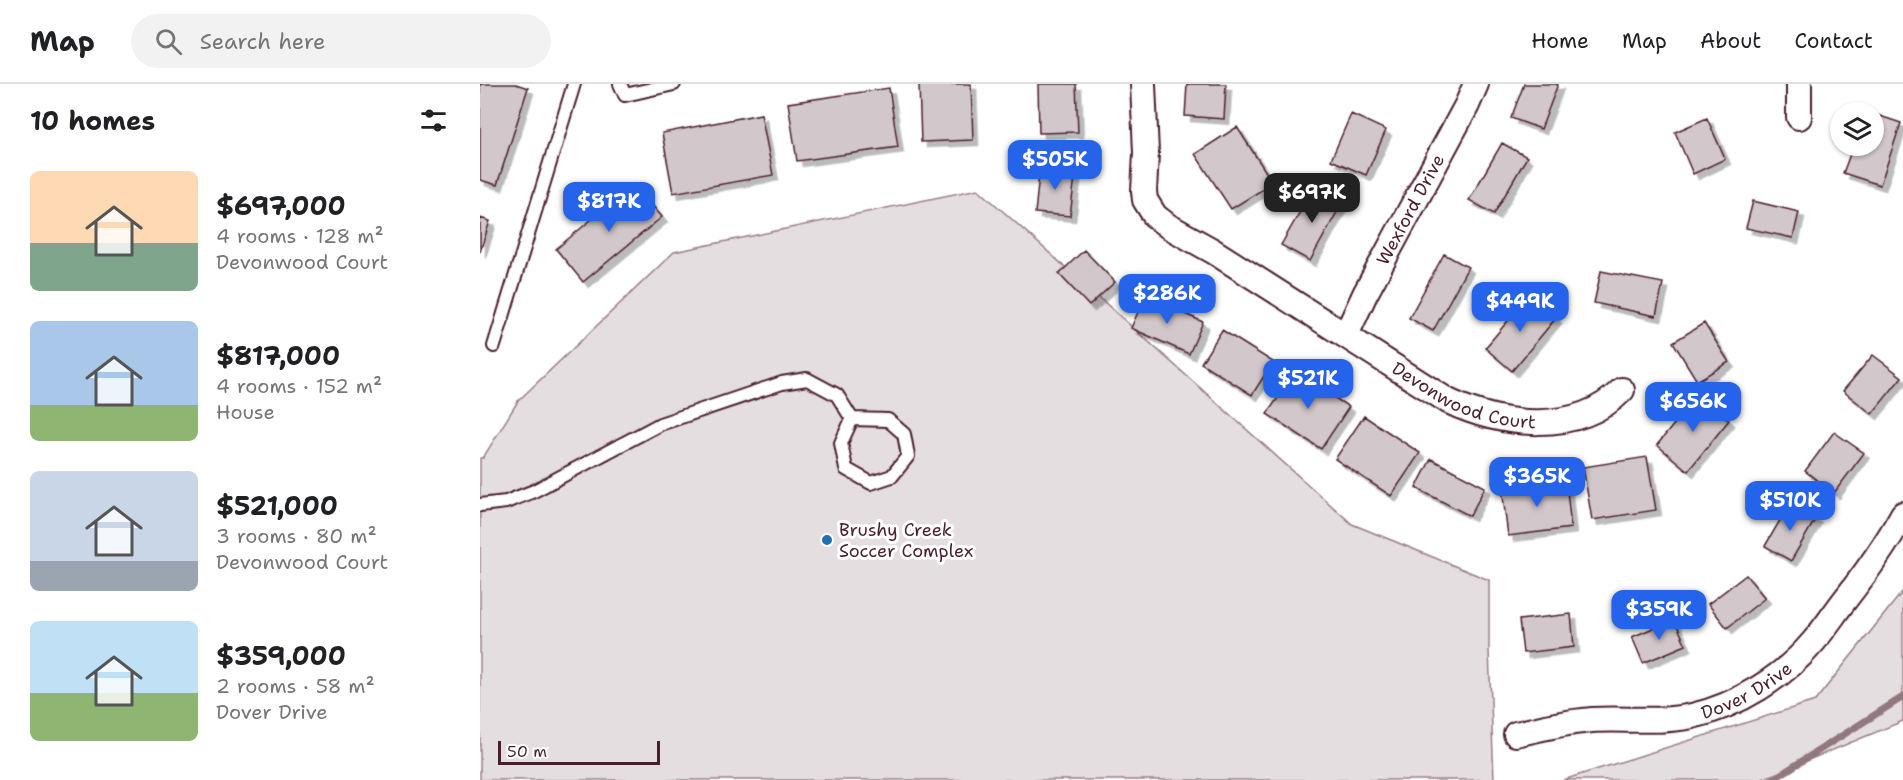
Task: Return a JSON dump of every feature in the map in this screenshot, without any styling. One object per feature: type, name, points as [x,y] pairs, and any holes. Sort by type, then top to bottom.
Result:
[{"type":"street","name":"Devonwood Court","points":[[1143,84],[1146,153],[1145,200],[1155,216],[1168,226],[1213,251],[1448,401],[1468,411],[1516,421],[1563,420],[1587,414],[1603,406],[1622,390]]},
{"type":"street","name":"Wexford Drive","points":[[1346,335],[1365,294],[1467,105],[1476,84]]},
{"type":"street","points":[[1799,84],[1799,117]]},
{"type":"street","name":"Dover Drive","points":[[1516,734],[1554,724],[1594,720],[1651,721],[1690,716],[1710,711],[1751,692],[1795,661],[1813,642],[1862,579],[1903,514]]},
{"type":"lane","points":[[494,346],[574,84]]},
{"type":"lane","points":[[620,84],[625,95],[674,84]]},
{"type":"lane","points":[[480,505],[506,502],[534,491],[660,424],[782,383],[807,379],[827,389],[837,395],[852,419]]},
{"type":"lane","points":[[852,419],[888,420],[904,434],[908,456],[892,476],[871,483],[846,469],[841,443],[852,419]]},
{"type":"shaded area","name":"Brushy Creek Soccer Complex","points":[[978,189],[1352,524],[1489,580],[1494,780],[480,780],[480,458],[483,458],[518,401],[674,252]]},
{"type":"shaded area","points":[[1903,591],[1903,721],[1760,780],[1563,780],[1815,701]]},
{"type":"building","points":[[480,84],[516,84],[528,88],[497,185],[480,180]]},
{"type":"building","points":[[919,84],[971,84],[973,140],[921,142]]},
{"type":"building","points":[[1038,84],[1076,84],[1078,132],[1039,133]]},
{"type":"building","points":[[1187,84],[1226,84],[1224,119],[1185,116]]},
{"type":"building","points":[[1524,84],[1558,84],[1541,129],[1511,118]]},
{"type":"building","points":[[889,88],[898,147],[797,161],[788,103]]},
{"type":"building","points":[[761,114],[773,175],[673,193],[662,133]]},
{"type":"building","points":[[1351,114],[1386,130],[1366,175],[1331,160]]},
{"type":"building","points":[[1884,117],[1901,123],[1880,185],[1843,173],[1849,156],[1884,156]]},
{"type":"building","points":[[1707,118],[1725,159],[1693,174],[1675,132]]},
{"type":"building","points":[[1237,127],[1273,183],[1231,209],[1195,154]]},
{"type":"building","points":[[1502,143],[1527,157],[1494,214],[1469,200]]},
{"type":"building","points":[[1040,165],[1076,169],[1070,216],[1035,213]]},
{"type":"building","points":[[634,184],[662,217],[583,282],[556,249]]},
{"type":"building","points":[[1314,187],[1342,203],[1310,261],[1281,245]]},
{"type":"building","points":[[1753,201],[1799,212],[1793,238],[1746,228]]},
{"type":"building","points":[[480,218],[490,221],[480,252]]},
{"type":"building","points":[[1084,250],[1115,282],[1089,306],[1059,274]]},
{"type":"building","points":[[1444,254],[1468,267],[1433,331],[1409,318]]},
{"type":"building","points":[[1601,271],[1663,283],[1656,316],[1594,303]]},
{"type":"building","points":[[1145,296],[1203,322],[1189,354],[1131,328]]},
{"type":"building","points":[[1529,296],[1556,318],[1512,371],[1485,348]]},
{"type":"building","points":[[1704,323],[1729,362],[1697,381],[1673,342]]},
{"type":"building","points":[[1222,330],[1273,362],[1252,395],[1201,363]]},
{"type":"building","points":[[1873,355],[1902,377],[1872,414],[1843,391]]},
{"type":"building","points":[[1295,372],[1349,407],[1321,449],[1267,414]]},
{"type":"building","points":[[1698,395],[1729,420],[1688,471],[1657,445]]},
{"type":"building","points":[[1364,416],[1420,453],[1391,496],[1335,459]]},
{"type":"building","points":[[1834,432],[1864,453],[1834,493],[1805,471]]},
{"type":"building","points":[[1647,457],[1656,510],[1592,520],[1583,467]]},
{"type":"building","points":[[1431,459],[1485,487],[1470,516],[1416,488]]},
{"type":"building","points":[[1566,481],[1571,528],[1508,536],[1502,489]]},
{"type":"building","points":[[1790,503],[1816,518],[1791,561],[1765,546]]},
{"type":"building","points":[[1746,575],[1765,598],[1727,628],[1708,604]]},
{"type":"building","points":[[1571,614],[1574,647],[1523,653],[1519,620]]},
{"type":"building","points":[[1674,619],[1686,645],[1643,663],[1632,637]]},
{"type":"waterway","points":[[1772,780],[1903,697]]},
{"type":"place","name":"Brushy Creek Soccer Complex","points":[[827,540]]}]
